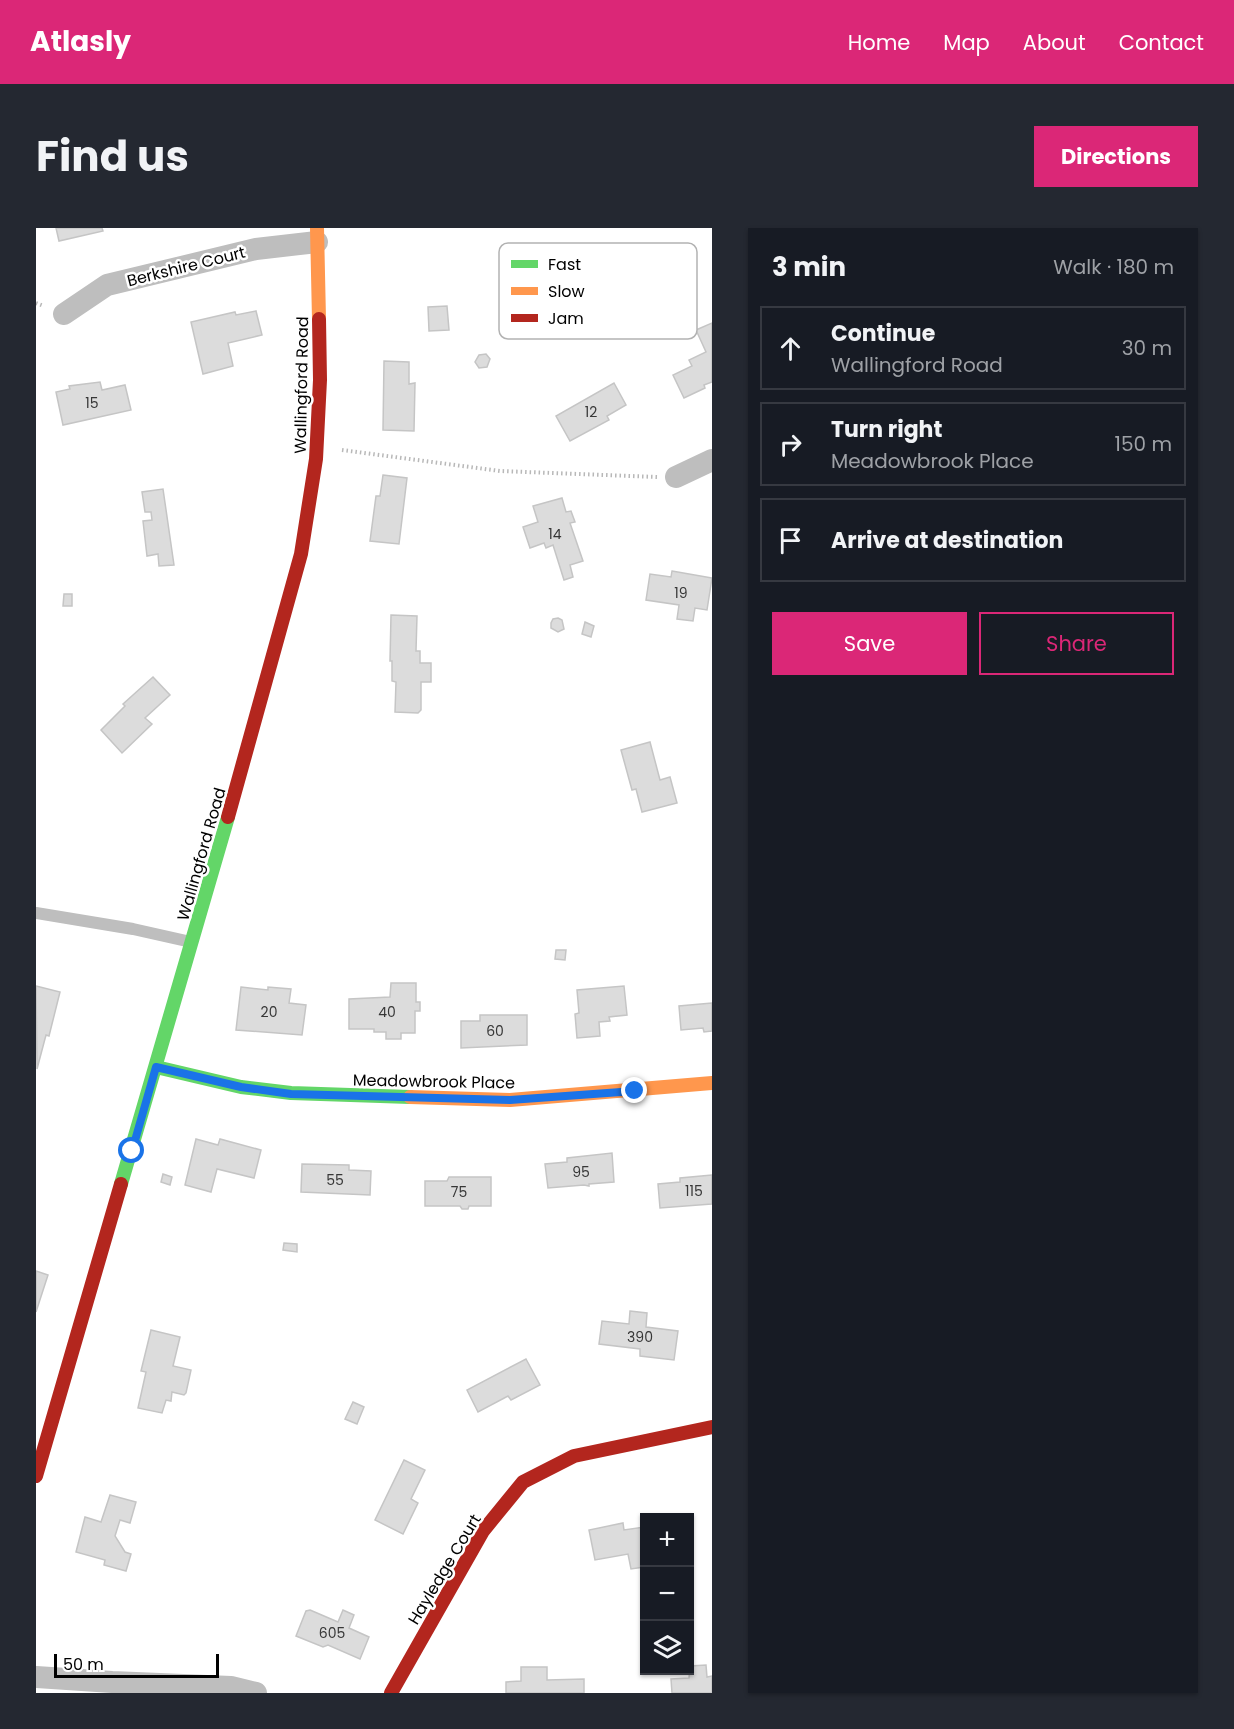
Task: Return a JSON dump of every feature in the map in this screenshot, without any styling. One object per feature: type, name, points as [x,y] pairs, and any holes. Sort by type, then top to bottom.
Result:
[{"type":"street","name":"Berkshire Court","points":[[64,314],[107,285],[317,235]]},
{"type":"street","name":"Wallingford Road","points":[[36,1476],[291,594],[310,502],[317,446],[320,380],[317,235]]},
{"type":"street","points":[[676,477],[712,460]]},
{"type":"street","name":"Meadowbrook Place","points":[[156,1067],[241,1087],[291,1094],[498,1100],[635,1091],[712,1083]]},
{"type":"street","name":"Hayledge Court","points":[[391,1693],[483,1531],[524,1482],[574,1456],[712,1427]]},
{"type":"street","points":[[36,1677],[231,1687],[256,1693]]},
{"type":"lane","points":[[36,913],[133,929],[192,942]]},
{"type":"path","points":[[317,446],[500,471],[676,477]]},
{"type":"building","points":[[56,228],[102,228],[103,231],[59,241]]},
{"type":"building","points":[[447,306],[449,330],[429,331],[428,307]]},
{"type":"building","points":[[256,311],[262,335],[228,343],[233,366],[203,374],[191,322],[235,312],[236,315]]},
{"type":"building","points":[[712,323],[712,382],[684,398],[673,375],[692,366],[689,360],[706,352],[697,330]]},
{"type":"building","points":[[486,354],[490,359],[487,367],[479,368],[475,362],[479,355]]},
{"type":"building","points":[[384,361],[409,362],[409,384],[415,383],[414,431],[383,430]]},
{"type":"building","points":[[100,382],[102,390],[125,385],[131,410],[63,425],[56,392],[70,389],[69,386]]},
{"type":"building","points":[[614,383],[626,405],[607,416],[609,420],[570,441],[556,416]]},
{"type":"building","points":[[383,475],[407,478],[399,544],[370,541],[376,496],[380,496]]},
{"type":"building","points":[[163,489],[174,565],[159,566],[158,554],[147,556],[143,521],[152,520],[151,512],[145,512],[142,492]]},
{"type":"building","points":[[562,498],[566,512],[571,511],[575,522],[570,523],[583,561],[570,565],[573,577],[564,580],[553,545],[546,548],[544,543],[530,548],[523,527],[538,522],[533,506]]},
{"type":"building","points":[[672,571],[712,578],[707,610],[695,608],[693,621],[677,619],[679,605],[646,600],[650,574],[671,577]]},
{"type":"building","points":[[64,594],[72,594],[72,606],[63,606]]},
{"type":"building","points":[[391,615],[417,616],[416,651],[420,651],[420,663],[431,663],[431,682],[421,682],[421,710],[418,713],[395,712],[396,682],[392,681],[392,661],[390,661]]},
{"type":"building","points":[[553,619],[562,620],[564,629],[558,632],[551,628],[551,623]]},
{"type":"building","points":[[585,622],[594,626],[591,637],[582,634]]},
{"type":"building","points":[[153,677],[170,695],[145,718],[152,724],[122,753],[101,730],[125,706],[123,704]]},
{"type":"building","points":[[650,742],[660,780],[670,777],[677,803],[642,812],[636,789],[632,790],[621,750]]},
{"type":"building","points":[[556,950],[566,950],[565,960],[555,959]]},
{"type":"building","points":[[391,983],[416,983],[416,1002],[420,1002],[420,1011],[415,1011],[415,1033],[401,1033],[401,1039],[386,1039],[386,1032],[374,1032],[374,1029],[349,1029],[349,999],[390,997]]},
{"type":"building","points":[[36,986],[60,992],[49,1036],[46,1035],[37,1069]]},
{"type":"building","points":[[624,986],[627,1015],[609,1017],[610,1021],[599,1022],[600,1036],[577,1038],[575,1014],[579,1013],[577,990]]},
{"type":"building","points":[[241,987],[268,990],[268,987],[291,989],[289,1003],[306,1005],[302,1035],[236,1030]]},
{"type":"building","points":[[712,1003],[712,1031],[704,1032],[703,1028],[681,1030],[679,1006]]},
{"type":"building","points":[[480,1015],[527,1015],[527,1045],[461,1048],[461,1021],[480,1021]]},
{"type":"building","points":[[196,1139],[218,1145],[220,1139],[261,1150],[254,1178],[217,1169],[211,1192],[185,1185]]},
{"type":"building","points":[[612,1153],[614,1182],[548,1188],[545,1164],[567,1162],[567,1158]]},
{"type":"building","points":[[302,1164],[349,1165],[349,1170],[371,1171],[370,1195],[301,1192]]},
{"type":"building","points":[[163,1174],[172,1177],[170,1185],[161,1182]]},
{"type":"building","points":[[712,1175],[712,1204],[660,1208],[658,1184],[680,1182],[680,1178]]},
{"type":"building","points":[[449,1177],[491,1177],[491,1206],[469,1206],[468,1209],[462,1209],[460,1206],[425,1206],[425,1181],[447,1181]]},
{"type":"building","points":[[284,1243],[297,1244],[297,1252],[283,1250]]},
{"type":"building","points":[[36,1271],[48,1275],[36,1312]]},
{"type":"building","points":[[630,1311],[647,1313],[646,1327],[678,1331],[674,1360],[640,1356],[640,1349],[599,1344],[602,1321],[629,1324]]},
{"type":"building","points":[[151,1330],[180,1337],[173,1366],[191,1370],[186,1393],[184,1395],[172,1392],[171,1401],[166,1400],[162,1413],[138,1408],[146,1372],[141,1371]]},
{"type":"building","points":[[526,1359],[540,1385],[511,1400],[508,1396],[478,1412],[467,1390]]},
{"type":"building","points":[[353,1402],[364,1407],[357,1424],[345,1419]]},
{"type":"building","points":[[404,1460],[425,1470],[411,1499],[418,1503],[403,1534],[375,1520]]},
{"type":"building","points":[[110,1495],[136,1502],[130,1523],[120,1520],[115,1536],[125,1552],[131,1554],[126,1571],[104,1565],[105,1560],[76,1552],[85,1517],[101,1522]]},
{"type":"building","points":[[623,1523],[624,1530],[640,1528],[640,1568],[631,1569],[628,1554],[595,1560],[589,1530]]},
{"type":"building","points":[[310,1610],[338,1622],[343,1610],[354,1615],[349,1628],[369,1637],[360,1659],[328,1645],[323,1647],[296,1636],[306,1611]]},
{"type":"building","points":[[706,1665],[707,1677],[712,1676],[712,1693],[672,1693],[671,1679],[689,1678],[689,1675],[694,1675],[694,1666]]},
{"type":"building","points":[[521,1667],[547,1667],[547,1680],[584,1679],[584,1693],[506,1693],[506,1682],[521,1681]]},
{"type":"traffic: fast","points":[[121,1184],[228,817]]},
{"type":"traffic: fast","points":[[156,1067],[241,1087],[291,1093],[410,1097]]},
{"type":"traffic: slow","points":[[317,228],[319,319]]},
{"type":"traffic: slow","points":[[410,1097],[510,1100],[712,1083]]},
{"type":"traffic: jam","points":[[228,817],[301,554],[316,459],[320,380],[319,319]]},
{"type":"traffic: jam","points":[[36,1476],[121,1184]]},
{"type":"traffic: jam","points":[[391,1693],[483,1531],[523,1482],[574,1456],[712,1427]]},
{"type":"route","points":[[132,1151],[156,1067],[241,1087],[291,1094],[510,1100],[635,1091]]}]
